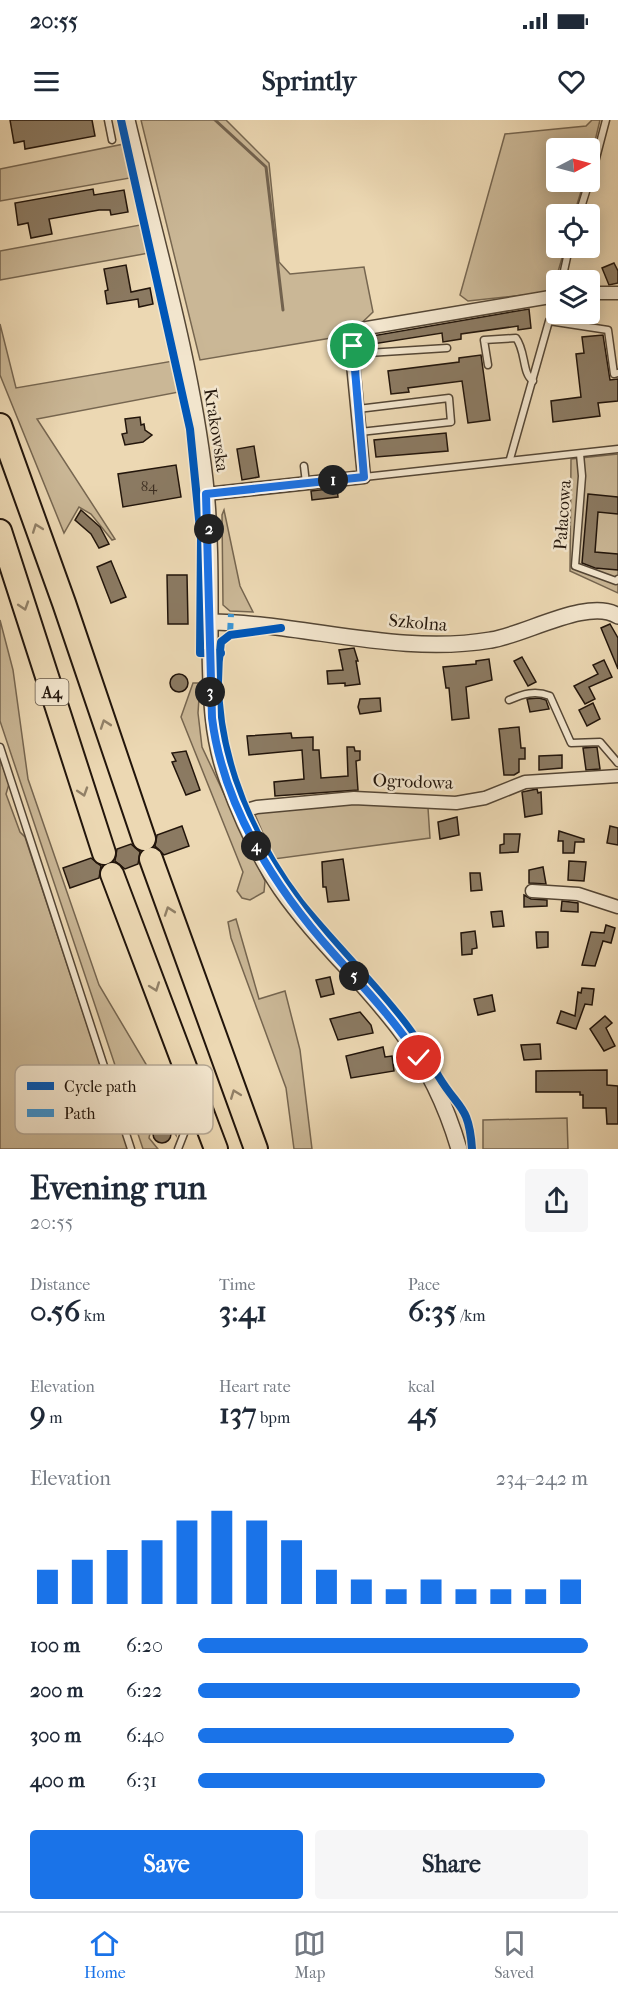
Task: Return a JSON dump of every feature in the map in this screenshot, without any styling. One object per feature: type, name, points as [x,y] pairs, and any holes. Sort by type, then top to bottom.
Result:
[{"type":"highway","name":"A4","points":[[0,425],[148,849],[256,1149]]},
{"type":"highway","name":"A4","points":[[0,531],[108,863],[183,1065]]},
{"type":"highway","name":"A4","points":[[210,1134],[216,1149]]},
{"type":"street","name":"Krakowska","points":[[127,120],[192,398],[206,494],[214,735],[240,812],[261,856],[283,891],[331,952],[387,1014],[416,1052],[444,1105],[459,1149]]},
{"type":"street","points":[[600,293],[618,293]]},
{"type":"street","points":[[206,494],[364,477],[352,354],[356,335],[365,328],[485,310],[546,298]]},
{"type":"street","name":"Szkolna","points":[[210,622],[440,646],[506,638],[585,611],[616,612]]},
{"type":"street","name":"Ogrodowa","points":[[240,812],[257,807],[354,798],[456,803],[484,798],[525,782],[618,776]]},
{"type":"street","points":[[532,891],[578,894],[618,907]]},
{"type":"lane","points":[[108,120],[112,140]]},
{"type":"lane","points":[[600,142],[606,120]]},
{"type":"lane","points":[[510,459],[549,321],[608,330],[614,374],[618,374]]},
{"type":"lane","points":[[488,365],[484,340],[516,338],[523,347],[527,375],[533,381]]},
{"type":"lane","points":[[352,354],[447,348]]},
{"type":"lane","points":[[358,408],[448,399],[451,422],[360,432]]},
{"type":"lane","points":[[364,477],[510,459],[618,449]]},
{"type":"lane","name":"Pałacowa","points":[[580,454],[582,476],[575,566],[618,581]]},
{"type":"lane","points":[[304,466],[306,483]]},
{"type":"lane","points":[[508,700],[523,694],[540,692],[550,696],[571,743],[600,742],[618,763]]},
{"type":"lane","points":[[0,747],[104,1065]]},
{"type":"lane","points":[[126,1134],[131,1149]]},
{"type":"lane","points":[[178,1149],[184,1134]]},
{"type":"lane","points":[[181,1140],[185,1149]]},
{"type":"shaded area","points":[[141,120],[226,120],[269,163],[279,262],[290,274],[364,267],[373,312],[349,335],[200,360]]},
{"type":"shaded area","points":[[592,120],[600,120],[596,138],[546,138],[546,192],[581,192],[577,204],[546,204],[546,258],[562,258],[558,270],[546,270],[546,293],[468,301],[460,295],[505,134],[586,126]]},
{"type":"shaded area","points":[[124,144],[130,178],[0,201],[0,169]]},
{"type":"shaded area","points":[[140,225],[149,253],[0,280],[0,251]]},
{"type":"shaded area","points":[[0,324],[16,388],[173,361],[179,392],[37,419],[115,539],[112,540],[91,514],[79,507],[64,533],[0,375]]},
{"type":"shaded area","points":[[618,454],[618,593],[570,571],[571,459]]},
{"type":"shaded area","points":[[224,510],[240,586],[253,612],[230,611],[223,605],[222,515]]},
{"type":"shaded area","points":[[0,620],[13,670],[28,779],[99,985],[146,1065],[115,1065],[0,721]]},
{"type":"shaded area","points":[[193,683],[200,683],[198,713],[202,747],[265,881],[264,892],[250,900],[242,898],[237,891],[243,872],[181,717]]},
{"type":"shaded area","points":[[0,759],[9,784],[6,794],[20,832],[25,837],[100,1065],[15,1065],[15,1134],[123,1134],[128,1149],[0,1149]]},
{"type":"shaded area","points":[[367,801],[428,808],[430,838],[274,859],[253,810]]},
{"type":"shaded area","points":[[236,919],[259,999],[285,991],[300,1050],[312,1149],[294,1149],[286,1088],[231,938],[228,922]]},
{"type":"shaded area","points":[[567,1118],[568,1149],[483,1149],[483,1120]]},
{"type":"shaded area","points":[[138,1134],[150,1134],[149,1138],[158,1149],[143,1149]]},
{"type":"building","points":[[10,120],[92,120],[95,136],[25,149],[24,141],[14,143]]},
{"type":"building","points":[[93,189],[94,195],[124,190],[128,212],[111,215],[110,210],[99,210],[49,219],[52,234],[31,238],[28,223],[18,225],[15,203]]},
{"type":"building","points":[[614,263],[618,271],[618,283],[609,285],[602,268]]},
{"type":"building","points":[[126,265],[131,292],[150,288],[153,304],[139,307],[138,299],[107,304],[105,291],[108,290],[104,269]]},
{"type":"building","points":[[529,309],[531,328],[518,330],[518,326],[461,334],[461,339],[443,342],[442,333],[373,344],[372,336]]},
{"type":"building","points":[[603,335],[610,380],[618,379],[618,401],[598,403],[600,416],[553,422],[551,401],[581,397],[576,354],[584,353],[582,337]]},
{"type":"building","points":[[481,355],[490,420],[468,423],[462,381],[408,388],[409,392],[391,394],[388,371],[459,362],[459,358]]},
{"type":"building","points":[[140,417],[141,425],[144,424],[145,430],[152,435],[143,442],[125,445],[122,434],[127,433],[125,419]]},
{"type":"building","points":[[446,433],[448,451],[376,457],[374,440]]},
{"type":"building","points":[[254,446],[259,477],[242,480],[237,449]]},
{"type":"building","points":[[176,465],[181,497],[123,507],[118,474]]},
{"type":"building","points":[[337,488],[338,497],[312,500],[311,491]]},
{"type":"building","points":[[588,494],[618,497],[618,514],[598,512],[595,552],[618,554],[618,570],[595,568],[582,563]]},
{"type":"building","points":[[81,510],[100,527],[109,544],[99,548],[91,534],[75,520]]},
{"type":"building","points":[[111,561],[126,597],[111,603],[97,567]]},
{"type":"building","points":[[167,575],[187,575],[188,624],[168,624]]},
{"type":"building","points":[[610,624],[618,638],[618,669],[601,628]]},
{"type":"building","points":[[354,648],[358,661],[356,661],[360,684],[345,686],[345,683],[328,684],[327,671],[343,670],[339,650]]},
{"type":"building","points":[[522,657],[536,682],[528,686],[514,661]]},
{"type":"building","points":[[489,659],[492,680],[466,687],[469,718],[452,720],[449,688],[446,688],[443,667],[476,664],[476,661]]},
{"type":"building","points":[[604,660],[612,677],[589,687],[595,699],[585,704],[574,686],[598,674],[593,665]]},
{"type":"building","points":[[175,674],[183,674],[188,679],[186,690],[175,692],[170,687],[170,679]]},
{"type":"building","points":[[380,698],[381,711],[360,714],[358,707],[360,699]]},
{"type":"building","points":[[527,699],[546,700],[549,709],[530,712]]},
{"type":"building","points":[[593,703],[600,719],[587,726],[579,710]]},
{"type":"building","points":[[519,727],[521,748],[525,748],[525,759],[519,759],[519,772],[514,775],[504,775],[499,729]]},
{"type":"building","points":[[291,733],[292,738],[313,737],[313,750],[319,750],[321,778],[348,776],[347,747],[354,747],[355,751],[360,751],[360,760],[356,761],[358,790],[275,796],[274,782],[304,779],[302,750],[249,755],[247,736]]},
{"type":"building","points":[[597,747],[600,769],[586,770],[583,748]]},
{"type":"building","points":[[186,751],[200,790],[186,795],[172,762],[176,761],[172,753]]},
{"type":"building","points":[[562,755],[562,768],[539,770],[539,756]]},
{"type":"building","points":[[537,789],[538,793],[541,792],[542,814],[525,817],[522,792]]},
{"type":"building","points":[[457,817],[459,835],[440,839],[438,822]]},
{"type":"building","points":[[182,826],[189,846],[164,855],[155,846],[157,835]]},
{"type":"building","points":[[610,826],[618,828],[618,845],[607,843]]},
{"type":"building","points":[[559,831],[584,839],[584,842],[575,842],[574,853],[563,853],[563,841],[558,841]]},
{"type":"building","points":[[504,834],[520,834],[518,852],[500,853],[500,845],[504,844]]},
{"type":"building","points":[[131,844],[140,852],[138,864],[125,869],[115,861],[117,849]]},
{"type":"building","points":[[91,858],[101,866],[99,878],[70,888],[63,868]]},
{"type":"building","points":[[343,859],[349,900],[328,902],[326,887],[323,887],[322,862]]},
{"type":"building","points":[[569,861],[586,862],[584,881],[568,880]]},
{"type":"building","points":[[543,867],[546,884],[529,883],[529,870]]},
{"type":"building","points":[[470,873],[480,873],[482,890],[471,891]]},
{"type":"building","points":[[524,895],[531,899],[547,900],[547,906],[524,907]]},
{"type":"building","points":[[562,901],[578,903],[578,912],[561,911]]},
{"type":"building","points":[[502,911],[504,926],[493,927],[491,912]]},
{"type":"building","points":[[606,925],[615,928],[611,943],[603,941],[595,966],[582,965],[591,932],[604,933]]},
{"type":"building","points":[[475,931],[477,948],[472,949],[472,954],[462,955],[461,933]]},
{"type":"building","points":[[536,932],[548,932],[548,947],[537,948]]},
{"type":"building","points":[[330,977],[334,994],[321,997],[316,980]]},
{"type":"building","points":[[582,988],[594,989],[592,1005],[585,1004],[576,1029],[557,1023],[561,1011],[575,1016],[578,992],[581,993]]},
{"type":"building","points":[[492,995],[495,1011],[478,1015],[474,999]]},
{"type":"building","points":[[360,1012],[371,1025],[373,1033],[338,1040],[330,1019]]},
{"type":"building","points":[[605,1016],[612,1023],[606,1028],[615,1046],[604,1051],[590,1029]]},
{"type":"building","points":[[540,1044],[541,1059],[524,1060],[521,1045]]},
{"type":"building","points":[[383,1047],[385,1057],[392,1056],[394,1071],[351,1078],[346,1056]]},
{"type":"building","points":[[607,1070],[607,1085],[618,1086],[618,1124],[607,1124],[606,1108],[583,1108],[583,1095],[580,1095],[580,1092],[536,1092],[536,1071]]},
{"type":"building","points":[[153,1134],[171,1134],[168,1140],[162,1143]]},
{"type":"waterway","points":[[215,120],[266,167],[283,310]]},
{"type":"marked path","points":[[230,635],[231,614]]},
{"type":"cycle path","points":[[121,120],[190,429],[201,539],[200,653],[221,653]]},
{"type":"cycle path","points":[[281,628],[230,635],[221,642],[218,676],[225,745],[247,812],[262,844],[300,902],[370,981],[414,1036],[466,1116],[472,1149]]},
{"type":"route","points":[[353,346],[364,477],[206,494],[209,530],[212,718],[216,747],[227,779],[240,812],[270,872],[331,952],[404,1034],[419,1058]]}]
